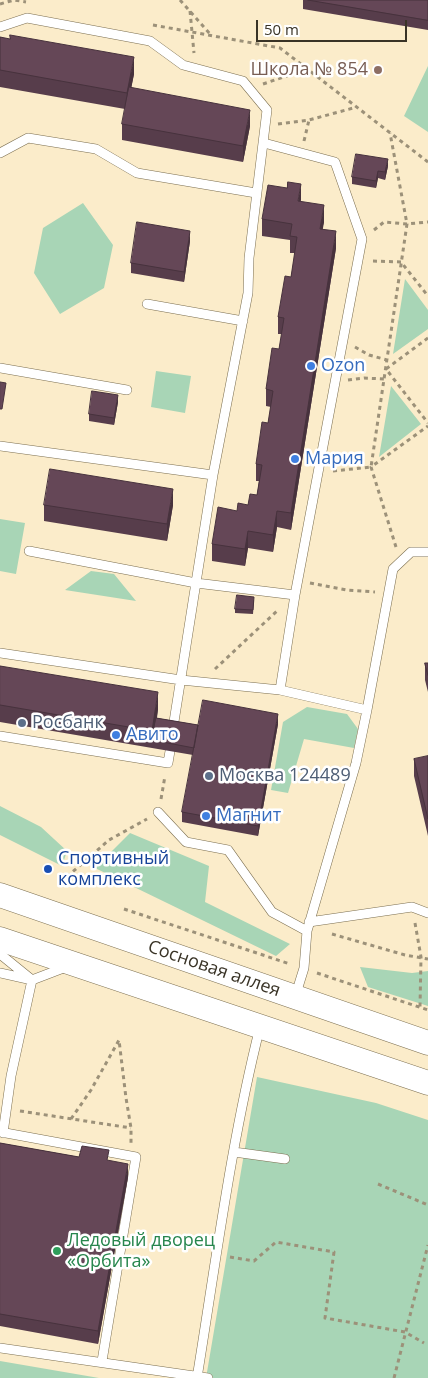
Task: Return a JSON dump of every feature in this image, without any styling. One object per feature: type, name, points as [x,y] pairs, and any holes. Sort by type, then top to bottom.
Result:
[{"type":"main road","name":"Сосновая аллея","points":[[0,895],[428,1043]]},
{"type":"main road","points":[[0,939],[428,1083]]},
{"type":"lane","points":[[0,27],[27,18],[150,41],[183,65],[244,81],[267,110],[249,258],[248,293],[214,475],[173,728]]},
{"type":"lane","points":[[0,153],[28,138],[96,149],[137,173],[256,193]]},
{"type":"lane","points":[[264,143],[335,162],[362,239],[295,595],[280,690]]},
{"type":"lane","points":[[147,304],[242,321]]},
{"type":"lane","points":[[0,368],[127,390]]},
{"type":"lane","points":[[0,446],[214,475]]},
{"type":"lane","points":[[29,551],[196,583],[295,595]]},
{"type":"lane","points":[[294,997],[304,968],[306,932],[356,763],[368,710],[393,570],[411,552],[428,552]]},
{"type":"lane","points":[[0,653],[181,680],[280,690],[368,710]]},
{"type":"lane","points":[[0,736],[168,763],[170,751]]},
{"type":"lane","points":[[158,812],[186,842],[228,850],[272,912],[306,932]]},
{"type":"lane","points":[[309,922],[412,906],[428,913]]},
{"type":"lane","points":[[0,954],[32,980]]},
{"type":"lane","points":[[0,973],[32,980],[76,964]]},
{"type":"lane","points":[[32,980],[20,1030],[1,1133],[136,1157],[102,1362]]},
{"type":"lane","points":[[197,1378],[234,1152],[249,1070],[260,1026]]},
{"type":"lane","points":[[234,1152],[285,1159]]},
{"type":"lane","points":[[0,1348],[102,1362],[197,1378],[208,1378]]},
{"type":"path","points":[[0,4],[14,0],[33,4]]},
{"type":"path","points":[[180,0],[211,36]]},
{"type":"path","points":[[190,12],[196,68]]},
{"type":"path","points":[[145,24],[280,48],[428,162]]},
{"type":"path","points":[[250,89],[308,69]]},
{"type":"path","points":[[265,125],[309,120],[357,107]]},
{"type":"path","points":[[301,153],[309,120]]},
{"type":"path","points":[[390,133],[407,224],[371,467],[394,543]]},
{"type":"path","points":[[362,239],[384,222],[407,224],[428,222]]},
{"type":"path","points":[[358,260],[402,262],[428,296]]},
{"type":"path","points":[[386,369],[428,338]]},
{"type":"path","points":[[369,355],[387,360]]},
{"type":"path","points":[[345,470],[371,467],[428,425],[386,369]]},
{"type":"path","points":[[364,378],[384,379]]},
{"type":"path","points":[[298,581],[347,590],[388,594]]},
{"type":"path","points":[[202,682],[295,595]]},
{"type":"path","points":[[61,882],[110,840],[158,812],[168,763]]},
{"type":"path","points":[[412,906],[421,957],[420,1007]]},
{"type":"path","points":[[124,908],[428,1010]]},
{"type":"path","points":[[309,922],[330,933],[405,955],[428,958]]},
{"type":"path","points":[[71,1119],[91,1090],[119,1040],[131,1128],[131,1156]]},
{"type":"path","points":[[6,1109],[131,1128]]},
{"type":"path","points":[[378,1184],[428,1204]]},
{"type":"path","points":[[217,1255],[254,1261],[276,1242],[334,1252],[325,1318],[405,1332],[424,1343]]},
{"type":"path","points":[[394,1378],[428,1245]]},
{"type":"green space","points":[[428,66],[428,132],[404,116]]},
{"type":"green space","points":[[83,203],[113,245],[104,288],[60,314],[34,273],[43,228]]},
{"type":"green space","points":[[405,279],[428,310],[428,329],[393,354]]},
{"type":"green space","points":[[156,371],[191,376],[185,413],[151,407]]},
{"type":"green space","points":[[391,386],[421,424],[379,457]]},
{"type":"green space","points":[[0,519],[25,523],[16,574],[0,571]]},
{"type":"green space","points":[[91,571],[114,574],[136,601],[65,590]]},
{"type":"green space","points":[[307,707],[347,714],[358,729],[354,748],[304,739],[288,793],[271,790],[283,722]]},
{"type":"green space","points":[[0,806],[41,827],[67,851],[62,866],[0,835]]},
{"type":"green space","points":[[130,833],[209,866],[205,902],[290,944],[276,956],[95,868]]},
{"type":"green space","points":[[360,967],[412,973],[428,971],[428,1006],[368,987]]},
{"type":"green space","points":[[257,1077],[376,1103],[428,1120],[428,1378],[206,1378]]},
{"type":"green space","points":[[0,1361],[99,1378],[0,1378]]},
{"type":"building","points":[[308,0],[428,0],[428,20]]},
{"type":"building","points":[[10,35],[134,57],[127,93],[0,70],[0,37],[10,39]]},
{"type":"building","points":[[129,87],[250,110],[243,146],[122,124]]},
{"type":"building","points":[[356,154],[388,159],[385,172],[378,171],[376,181],[352,177]]},
{"type":"building","points":[[288,182],[301,184],[298,201],[324,205],[320,229],[336,231],[291,513],[277,511],[273,535],[248,531],[245,549],[212,544],[218,507],[237,511],[238,503],[248,505],[250,494],[257,495],[262,465],[256,464],[262,422],[268,423],[273,391],[266,389],[272,348],[279,349],[284,318],[278,317],[285,276],[291,277],[297,237],[290,236],[292,224],[262,219],[268,185],[287,188]]},
{"type":"building","points":[[137,222],[190,231],[184,272],[131,263]]},
{"type":"building","points":[[0,382],[6,383],[2,409],[0,409]]},
{"type":"building","points":[[92,391],[118,395],[114,418],[89,414]]},
{"type":"building","points":[[50,469],[173,489],[167,524],[44,505]]},
{"type":"building","points":[[237,595],[254,597],[253,610],[235,609]]},
{"type":"building","points":[[425,663],[428,663],[428,675]]},
{"type":"building","points":[[0,666],[158,692],[152,731],[0,705]]},
{"type":"building","points":[[203,700],[278,714],[258,826],[182,812]]},
{"type":"building","points":[[156,718],[198,725],[194,748],[152,740]]},
{"type":"building","points":[[428,756],[428,819],[414,759]]},
{"type":"building","name":"Ледовый дворец «Орбита»","points":[[0,1143],[79,1157],[82,1146],[109,1150],[107,1160],[128,1164],[98,1331],[0,1314]]},
{"type":"place","name":"Школа № 854","points":[[378,70]]},
{"type":"place","name":"Ozon","points":[[311,366]]},
{"type":"place","name":"Мария","points":[[295,459]]},
{"type":"place","name":"Росбанк","points":[[22,723]]},
{"type":"place","name":"Авито","points":[[116,735]]},
{"type":"place","name":"Москва 124489","points":[[209,776]]},
{"type":"place","name":"Магнит","points":[[206,816]]},
{"type":"place","name":"Спортивный комплекс","points":[[48,869]]},
{"type":"place","name":"Ледовый дворец «Орбита»","points":[[57,1251]]}]
